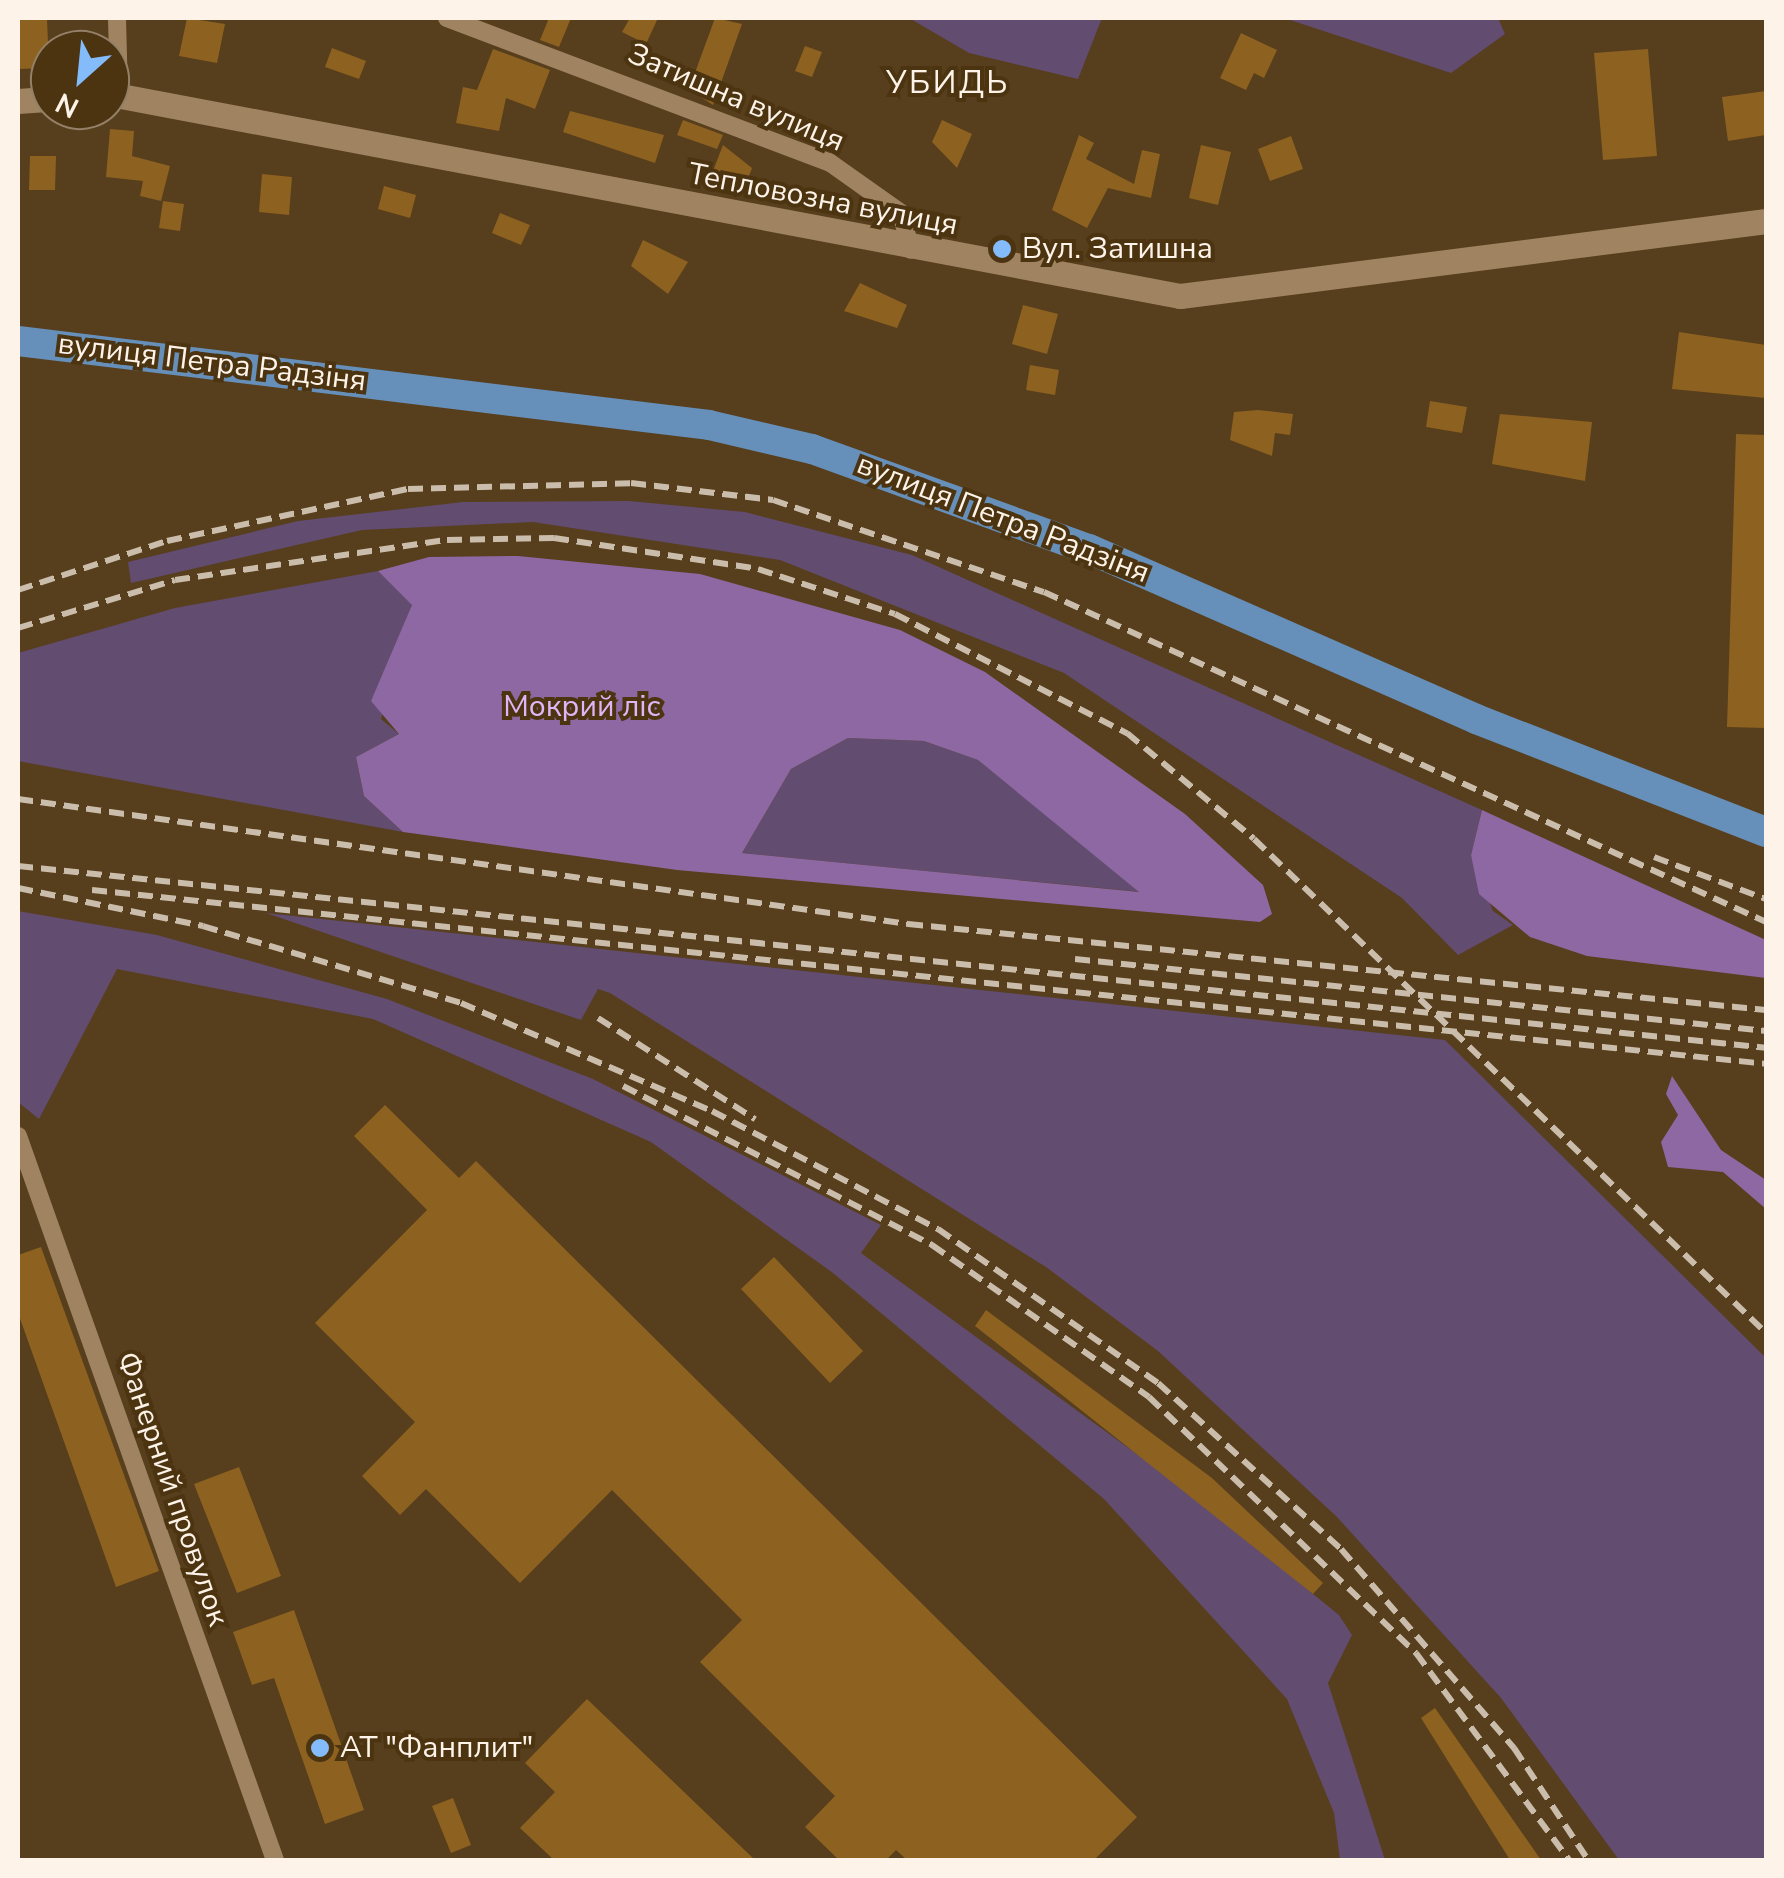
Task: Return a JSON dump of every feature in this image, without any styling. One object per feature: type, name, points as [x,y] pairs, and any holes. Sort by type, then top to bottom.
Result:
[{"type":"main road","name":"вулиця Петра Радзіня","points":[[18,341],[710,425],[812,449],[998,512],[1476,720],[1766,832]]},
{"type":"street","name":"Затишна вулиця","points":[[448,18],[829,162],[900,213],[910,250]]},
{"type":"street","name":"Тепловозна вулиця","points":[[130,96],[910,250],[1180,296],[1766,220]]},
{"type":"street","name":"Фанерний провулок","points":[[18,1136],[275,1860]]},
{"type":"shaded area","points":[[909,18],[1102,18],[1078,79],[969,53]]},
{"type":"shaded area","points":[[1284,18],[1498,18],[1505,34],[1451,73]]},
{"type":"shaded area","points":[[629,501],[745,512],[912,555],[1482,810],[1471,855],[1493,911],[1513,925],[1458,955],[1402,898],[1064,673],[780,560],[533,522],[362,530],[131,583],[128,562],[298,521],[463,502]]},
{"type":"shaded area","points":[[378,571],[412,604],[381,719],[399,734],[356,757],[364,796],[403,832],[18,761],[18,653],[175,608]]},
{"type":"shaded area","points":[[848,738],[924,741],[978,760],[1141,892],[742,853],[791,769]]},
{"type":"shaded area","points":[[18,911],[157,935],[387,999],[593,1079],[881,1225],[861,1253],[1175,1482],[1339,1615],[1352,1635],[1328,1683],[1385,1860],[1340,1860],[1334,1813],[1287,1699],[1104,1499],[833,1273],[651,1142],[373,1019],[117,969],[39,1119],[18,1102]]},
{"type":"shaded area","points":[[266,913],[1445,1040],[1766,1358],[1766,1860],[1619,1860],[1501,1698],[1337,1517],[1158,1351],[1046,1267],[610,993],[598,989],[581,1020]]},
{"type":"green space","name":"Мокрий ліс","points":[[518,556],[700,574],[900,630],[985,672],[1185,814],[1263,885],[1272,914],[1260,922],[677,870],[403,832],[364,796],[356,757],[399,734],[371,701],[412,605],[378,571],[429,557]],"holes":[[[848,738],[924,741],[978,760],[1139,892],[742,853],[791,769]]]},
{"type":"green space","points":[[1482,810],[1766,940],[1766,978],[1587,956],[1530,937],[1479,894],[1471,855]]},
{"type":"green space","points":[[1672,1076],[1721,1150],[1766,1180],[1766,1209],[1723,1172],[1668,1167],[1661,1142],[1678,1115],[1666,1094]]},
{"type":"building","points":[[18,18],[47,18],[47,30],[30,30],[30,69],[18,69]]},
{"type":"building","points":[[187,18],[225,24],[217,63],[179,56]]},
{"type":"building","points":[[549,18],[571,18],[559,47],[540,40]]},
{"type":"building","points":[[630,18],[658,18],[646,44],[622,32]]},
{"type":"building","points":[[715,18],[742,24],[713,105],[689,89]]},
{"type":"building","points":[[1241,33],[1277,50],[1264,78],[1254,73],[1246,90],[1220,78]]},
{"type":"building","points":[[805,46],[822,52],[812,77],[795,71]]},
{"type":"building","points":[[332,48],[366,61],[359,79],[325,67]]},
{"type":"building","points":[[493,49],[550,70],[535,109],[506,98],[499,131],[456,123],[463,87],[477,90]]},
{"type":"building","points":[[1648,49],[1657,156],[1603,160],[1594,53]]},
{"type":"building","points":[[1766,91],[1766,135],[1728,141],[1722,97]]},
{"type":"building","points":[[570,111],[664,135],[655,163],[563,132]]},
{"type":"building","points":[[683,120],[723,135],[717,149],[677,135]]},
{"type":"building","points":[[942,120],[972,134],[957,168],[932,142]]},
{"type":"building","points":[[110,130],[134,131],[132,156],[170,166],[161,201],[140,196],[143,181],[106,177]]},
{"type":"building","points":[[1079,135],[1094,143],[1086,159],[1134,184],[1142,150],[1160,154],[1151,198],[1108,188],[1087,228],[1052,210]]},
{"type":"building","points":[[1291,136],[1303,169],[1270,181],[1258,149]]},
{"type":"building","points":[[723,145],[752,168],[744,189],[711,176]]},
{"type":"building","points":[[1201,145],[1231,152],[1218,205],[1189,198]]},
{"type":"building","points":[[30,156],[56,156],[55,190],[29,190]]},
{"type":"building","points":[[262,174],[292,177],[289,215],[259,212]]},
{"type":"building","points":[[384,186],[416,195],[410,218],[378,209]]},
{"type":"building","points":[[163,201],[184,204],[180,231],[159,228]]},
{"type":"building","points":[[500,213],[530,225],[521,245],[492,233]]},
{"type":"building","points":[[643,240],[688,262],[668,294],[631,266]]},
{"type":"building","points":[[860,283],[907,305],[897,328],[844,311]]},
{"type":"building","points":[[1023,305],[1058,314],[1047,354],[1012,344]]},
{"type":"building","points":[[1679,332],[1766,345],[1766,398],[1672,389]]},
{"type":"building","points":[[1030,365],[1059,370],[1055,395],[1026,390]]},
{"type":"building","points":[[1430,401],[1467,407],[1462,433],[1426,427]]},
{"type":"building","points":[[1234,412],[1293,414],[1290,435],[1275,433],[1272,456],[1230,440]]},
{"type":"building","points":[[1500,414],[1592,422],[1585,481],[1492,464]]},
{"type":"building","points":[[1736,434],[1766,435],[1766,728],[1727,727]]},
{"type":"building","points":[[385,1105],[459,1178],[476,1161],[1137,1817],[1094,1860],[907,1860],[896,1850],[886,1860],[839,1860],[805,1827],[835,1796],[700,1662],[742,1620],[612,1490],[520,1583],[426,1489],[400,1515],[362,1476],[415,1422],[315,1323],[427,1210],[354,1136]]},
{"type":"building","points":[[41,1247],[159,1571],[116,1587],[18,1313],[18,1255]]},
{"type":"building","points":[[774,1257],[863,1351],[830,1383],[741,1289]]},
{"type":"building","points":[[986,1310],[1212,1478],[1323,1583],[1313,1594],[975,1326]]},
{"type":"building","points":[[239,1467],[281,1576],[237,1593],[194,1484]]},
{"type":"building","name":"АТ \"Фанплит\"","points":[[294,1610],[364,1810],[325,1824],[274,1678],[252,1685],[233,1632]]},
{"type":"building","points":[[587,1699],[755,1860],[554,1860],[520,1828],[555,1792],[525,1763]]},
{"type":"building","points":[[1435,1708],[1541,1860],[1510,1860],[1421,1718]]},
{"type":"building","points":[[453,1798],[471,1845],[451,1853],[432,1806]]},
{"type":"railway","points":[[18,590],[167,541],[408,489],[631,483],[773,500],[1044,592],[1766,922]]},
{"type":"railway","points":[[18,628],[175,580],[447,540],[554,538],[758,569],[895,614],[1127,733],[1254,839],[1766,1333]]},
{"type":"railway","points":[[18,799],[908,924],[1766,1010]]},
{"type":"railway","points":[[1654,857],[1766,899]]},
{"type":"railway","points":[[18,866],[1766,1048]]},
{"type":"railway","points":[[18,888],[203,926],[461,1003],[712,1111],[938,1229],[1158,1383],[1341,1549],[1514,1748],[1588,1860]]},
{"type":"railway","points":[[92,890],[1766,1064]]},
{"type":"railway","points":[[1075,959],[1766,1031]]},
{"type":"railway","points":[[598,1018],[755,1119]]},
{"type":"railway","points":[[623,1086],[932,1245],[1149,1397],[1416,1653],[1569,1860]]},
{"type":"place","name":"Вул. Затишна","points":[[1002,249]]},
{"type":"place","name":"АТ \"Фанплит\"","points":[[320,1748]]},
{"type":"district","name":"УБИДЬ","points":[[948,83]]}]
